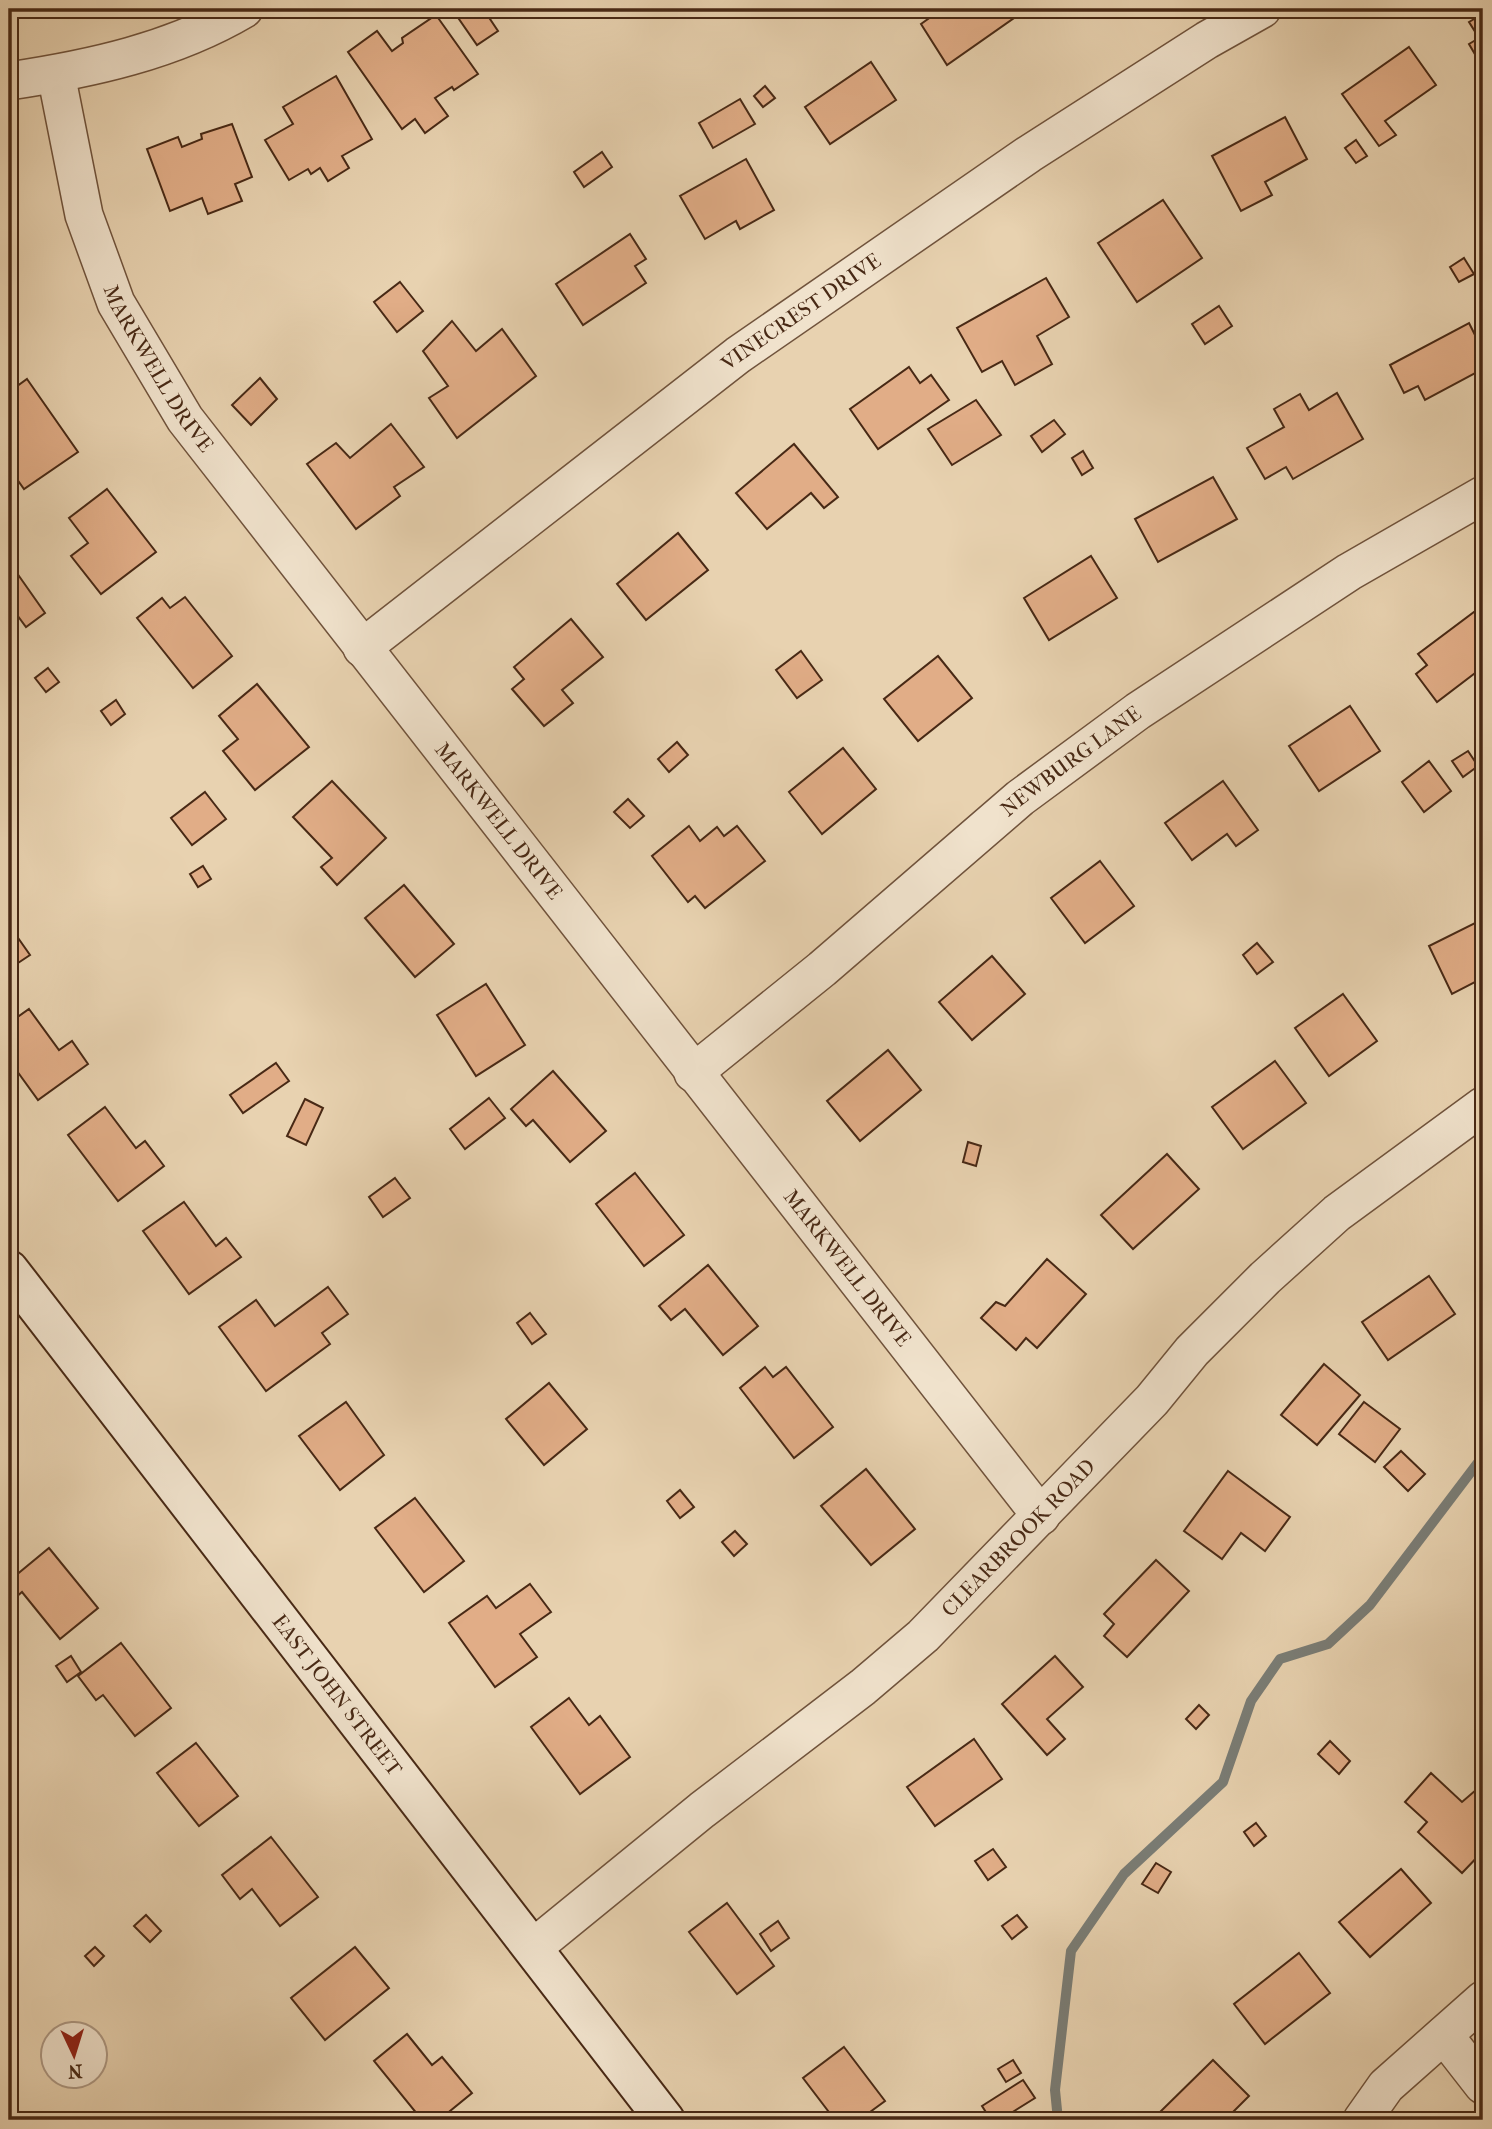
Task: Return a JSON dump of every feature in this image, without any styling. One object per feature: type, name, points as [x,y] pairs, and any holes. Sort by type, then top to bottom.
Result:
[{"type":"main road","name":"EAST JOHN STREET","points":[[9,1270],[665,2120]]},
{"type":"street","points":[[9,81],[56,74],[144,52],[210,29],[244,9]]},
{"type":"street","name":"VINECREST DRIVE","points":[[362,648],[738,355],[1029,154],[1207,40],[1262,9]]},
{"type":"street","name":"MARKWELL DRIVE","points":[[56,74],[83,215],[116,303],[185,419],[1041,1516]]},
{"type":"street","name":"NEWBURG LANE","points":[[693,1073],[822,969],[1020,798],[1127,719],[1349,572],[1483,495]]},
{"type":"street","name":"CLEARBROOK ROAD","points":[[534,1947],[923,1636],[1152,1400],[1192,1350],[1265,1278],[1337,1213],[1483,1106]]},
{"type":"street","points":[[1362,2120],[1386,2086],[1483,2000]]},
{"type":"street","points":[[1444,2035],[1483,2085]]},
{"type":"building","points":[[452,9],[506,9],[490,19],[498,31],[477,45]]},
{"type":"building","points":[[942,9],[1027,9],[947,65],[921,24]]},
{"type":"building","points":[[1483,14],[1483,68],[1469,44],[1479,38],[1469,22]]},
{"type":"building","points":[[436,15],[478,74],[454,90],[452,87],[435,98],[448,116],[425,133],[415,119],[402,129],[348,52],[377,31],[392,51],[403,43],[402,38]]},
{"type":"building","points":[[1409,47],[1436,85],[1385,121],[1396,135],[1379,146],[1342,94]]},
{"type":"building","points":[[871,62],[896,100],[830,144],[805,107]]},
{"type":"building","points":[[336,76],[372,139],[342,156],[349,168],[328,181],[320,168],[311,174],[308,169],[289,180],[265,140],[293,124],[283,107]]},
{"type":"building","points":[[765,86],[775,98],[763,107],[754,96]]},
{"type":"building","points":[[740,99],[755,124],[713,148],[699,123]]},
{"type":"building","points":[[1285,117],[1307,159],[1265,182],[1272,195],[1241,211],[1212,156]]},
{"type":"building","points":[[232,124],[252,177],[235,184],[242,201],[208,214],[202,198],[170,211],[147,149],[178,137],[182,147],[202,139],[201,134]]},
{"type":"building","points":[[1356,140],[1367,156],[1356,163],[1345,148]]},
{"type":"building","points":[[602,152],[612,167],[584,187],[574,172]]},
{"type":"building","points":[[746,159],[774,210],[740,229],[736,221],[705,239],[680,196]]},
{"type":"building","points":[[1163,200],[1202,258],[1137,302],[1098,243]]},
{"type":"building","points":[[630,234],[646,259],[635,266],[646,283],[583,325],[556,284]]},
{"type":"building","points":[[1464,258],[1474,274],[1459,282],[1450,267]]},
{"type":"building","points":[[1046,278],[1069,317],[1037,336],[1052,364],[1015,385],[1002,361],[982,372],[957,328]]},
{"type":"building","points":[[400,282],[423,311],[397,332],[374,302]]},
{"type":"building","points":[[1219,306],[1232,326],[1205,344],[1192,324]]},
{"type":"building","points":[[452,321],[476,351],[502,329],[536,376],[457,438],[429,398],[448,386],[423,351]]},
{"type":"building","points":[[1469,323],[1483,351],[1483,369],[1425,400],[1418,386],[1404,393],[1390,365]]},
{"type":"building","points":[[909,367],[920,383],[931,375],[949,400],[878,449],[850,409]]},
{"type":"building","points":[[260,378],[277,399],[251,425],[232,405]]},
{"type":"building","points":[[27,379],[78,452],[24,489],[9,468],[9,392]]},
{"type":"building","points":[[1337,393],[1363,439],[1293,479],[1286,467],[1265,479],[1247,448],[1284,427],[1274,409],[1300,394],[1309,410]]},
{"type":"building","points":[[976,400],[1001,435],[952,465],[928,429]]},
{"type":"building","points":[[1054,420],[1065,434],[1042,452],[1031,436]]},
{"type":"building","points":[[391,424],[424,467],[394,487],[400,496],[356,529],[307,464],[336,443],[350,458]]},
{"type":"building","points":[[794,444],[838,497],[824,508],[811,493],[767,529],[736,493]]},
{"type":"building","points":[[1083,451],[1093,468],[1082,475],[1072,458]]},
{"type":"building","points":[[1213,477],[1237,519],[1158,562],[1135,519]]},
{"type":"building","points":[[107,489],[156,552],[101,594],[71,556],[88,543],[69,518]]},
{"type":"building","points":[[678,533],[708,570],[646,620],[617,584]]},
{"type":"building","points":[[1091,556],[1117,598],[1049,640],[1024,598]]},
{"type":"building","points":[[19,576],[45,613],[26,627],[9,604],[9,584]]},
{"type":"building","points":[[185,597],[232,656],[193,688],[137,618],[162,598],[170,608]]},
{"type":"building","points":[[1478,609],[1483,617],[1483,667],[1437,702],[1416,674],[1427,665],[1418,654]]},
{"type":"building","points":[[571,619],[603,657],[562,690],[573,703],[544,726],[512,689],[524,679],[514,667]]},
{"type":"building","points":[[801,651],[822,680],[797,698],[776,670]]},
{"type":"building","points":[[938,656],[972,698],[918,741],[884,699]]},
{"type":"building","points":[[48,668],[59,682],[46,692],[35,678]]},
{"type":"building","points":[[257,684],[309,747],[255,790],[223,751],[238,739],[219,716]]},
{"type":"building","points":[[116,700],[125,714],[111,725],[101,711]]},
{"type":"building","points":[[1350,706],[1380,751],[1319,791],[1289,746]]},
{"type":"building","points":[[677,742],[688,755],[669,772],[658,759]]},
{"type":"building","points":[[843,748],[876,789],[822,834],[789,792]]},
{"type":"building","points":[[1468,751],[1478,766],[1463,777],[1452,761]]},
{"type":"building","points":[[1429,761],[1451,791],[1424,812],[1402,782]]},
{"type":"building","points":[[332,781],[386,838],[337,885],[321,867],[332,858],[293,817]]},
{"type":"building","points":[[1223,781],[1258,830],[1236,846],[1227,834],[1192,860],[1165,823]]},
{"type":"building","points":[[205,792],[226,819],[192,845],[171,818]]},
{"type":"building","points":[[628,799],[644,816],[630,828],[614,812]]},
{"type":"building","points":[[689,826],[700,841],[717,827],[724,836],[737,826],[765,861],[705,908],[695,896],[688,902],[652,856]]},
{"type":"building","points":[[1100,861],[1134,906],[1085,943],[1051,898]]},
{"type":"building","points":[[203,866],[211,879],[198,887],[190,874]]},
{"type":"building","points":[[404,885],[454,944],[415,977],[365,918]]},
{"type":"building","points":[[1483,919],[1483,978],[1452,994],[1429,946]]},
{"type":"building","points":[[9,925],[30,955],[9,969]]},
{"type":"building","points":[[1257,943],[1273,962],[1257,974],[1243,955]]},
{"type":"building","points":[[992,956],[1025,994],[972,1040],[939,1002]]},
{"type":"building","points":[[486,984],[525,1045],[476,1076],[437,1015]]},
{"type":"building","points":[[1343,994],[1377,1041],[1329,1076],[1295,1028]]},
{"type":"building","points":[[29,1009],[59,1050],[72,1041],[88,1064],[38,1100],[9,1060],[9,1023]]},
{"type":"building","points":[[888,1050],[921,1090],[860,1141],[827,1101]]},
{"type":"building","points":[[1275,1061],[1306,1103],[1243,1149],[1212,1107]]},
{"type":"building","points":[[276,1063],[289,1081],[243,1113],[230,1095]]},
{"type":"building","points":[[553,1071],[606,1131],[570,1162],[533,1120],[526,1126],[511,1109]]},
{"type":"building","points":[[489,1098],[505,1118],[465,1149],[450,1129]]},
{"type":"building","points":[[305,1099],[323,1108],[306,1145],[287,1136]]},
{"type":"building","points":[[105,1107],[136,1148],[145,1141],[164,1166],[118,1201],[68,1135]]},
{"type":"building","points":[[968,1142],[981,1146],[976,1166],[963,1162]]},
{"type":"building","points":[[1167,1154],[1199,1189],[1133,1249],[1101,1215]]},
{"type":"building","points":[[635,1173],[684,1235],[644,1266],[596,1204]]},
{"type":"building","points":[[395,1178],[410,1198],[383,1217],[369,1197]]},
{"type":"building","points":[[184,1202],[216,1246],[226,1238],[241,1257],[189,1294],[143,1231]]},
{"type":"building","points":[[1047,1259],[1086,1294],[1037,1348],[1026,1338],[1016,1350],[981,1318],[996,1302],[1005,1306]]},
{"type":"building","points":[[708,1265],[758,1326],[723,1355],[685,1309],[671,1320],[659,1306]]},
{"type":"building","points":[[1429,1276],[1455,1314],[1388,1360],[1362,1322]]},
{"type":"building","points":[[328,1287],[348,1314],[322,1333],[330,1344],[266,1391],[219,1327],[256,1300],[275,1326]]},
{"type":"building","points":[[530,1313],[546,1334],[532,1344],[517,1323]]},
{"type":"building","points":[[1324,1364],[1360,1395],[1317,1445],[1281,1415]]},
{"type":"building","points":[[765,1367],[773,1377],[786,1367],[833,1427],[794,1458],[740,1388]]},
{"type":"building","points":[[549,1383],[587,1429],[544,1465],[506,1419]]},
{"type":"building","points":[[346,1402],[384,1455],[340,1490],[299,1436]]},
{"type":"building","points":[[1364,1402],[1400,1429],[1375,1462],[1339,1434]]},
{"type":"building","points":[[1401,1451],[1425,1474],[1408,1491],[1384,1467]]},
{"type":"building","points":[[866,1469],[915,1529],[871,1565],[821,1506]]},
{"type":"building","points":[[1228,1471],[1290,1517],[1265,1551],[1241,1533],[1222,1559],[1184,1531]]},
{"type":"building","points":[[680,1490],[694,1507],[680,1518],[667,1501]]},
{"type":"building","points":[[415,1498],[464,1561],[424,1592],[375,1528]]},
{"type":"building","points":[[735,1531],[747,1544],[734,1556],[722,1542]]},
{"type":"building","points":[[49,1548],[98,1608],[60,1639],[22,1592],[9,1603],[9,1581]]},
{"type":"building","points":[[1156,1560],[1189,1591],[1127,1657],[1104,1636],[1114,1624],[1104,1614]]},
{"type":"building","points":[[530,1584],[551,1612],[520,1634],[537,1657],[495,1687],[449,1623],[487,1596],[496,1608]]},
{"type":"building","points":[[121,1643],[171,1708],[135,1736],[103,1695],[96,1700],[78,1676]]},
{"type":"building","points":[[71,1656],[81,1672],[67,1682],[56,1666]]},
{"type":"building","points":[[1055,1656],[1083,1687],[1047,1719],[1065,1739],[1047,1755],[1002,1704]]},
{"type":"building","points":[[569,1698],[589,1725],[600,1716],[630,1757],[580,1794],[531,1727]]},
{"type":"building","points":[[1199,1705],[1209,1715],[1196,1729],[1186,1719]]},
{"type":"building","points":[[974,1739],[1002,1779],[935,1826],[907,1787]]},
{"type":"building","points":[[1330,1741],[1350,1761],[1339,1774],[1318,1754]]},
{"type":"building","points":[[196,1743],[238,1796],[199,1826],[157,1773]]},
{"type":"building","points":[[1431,1773],[1462,1802],[1483,1784],[1483,1851],[1462,1873],[1418,1832],[1427,1822],[1405,1802]]},
{"type":"building","points":[[1256,1823],[1266,1836],[1254,1846],[1244,1832]]},
{"type":"building","points":[[271,1837],[318,1897],[280,1926],[252,1889],[240,1899],[222,1875]]},
{"type":"building","points":[[993,1849],[1006,1867],[988,1880],[975,1861]]},
{"type":"building","points":[[1156,1863],[1171,1872],[1158,1893],[1142,1884]]},
{"type":"building","points":[[1401,1869],[1431,1903],[1370,1957],[1339,1922]]},
{"type":"building","points":[[727,1903],[774,1966],[737,1994],[689,1932]]},
{"type":"building","points":[[146,1915],[161,1931],[150,1942],[134,1926]]},
{"type":"building","points":[[1017,1915],[1027,1927],[1012,1939],[1002,1926]]},
{"type":"building","points":[[778,1921],[789,1938],[771,1951],[760,1934]]},
{"type":"building","points":[[95,1947],[104,1956],[94,1966],[85,1956]]},
{"type":"building","points":[[355,1947],[389,1988],[325,2040],[291,1998]]},
{"type":"building","points":[[1299,1953],[1330,1993],[1265,2044],[1234,2004]]},
{"type":"building","points":[[407,2034],[432,2065],[442,2057],[472,2093],[439,2120],[422,2120],[374,2061]]},
{"type":"building","points":[[844,2047],[885,2101],[859,2120],[835,2120],[803,2078]]},
{"type":"building","points":[[1013,2060],[1021,2073],[1006,2082],[998,2069]]},
{"type":"building","points":[[1213,2060],[1249,2096],[1225,2120],[1164,2120],[1158,2114]]},
{"type":"building","points":[[1023,2080],[1035,2098],[1000,2120],[991,2120],[982,2106]]},
{"type":"waterway","points":[[1058,2120],[1055,2090],[1071,1951],[1124,1874],[1223,1782],[1251,1701],[1280,1659],[1328,1644],[1370,1605],[1483,1456]]}]
